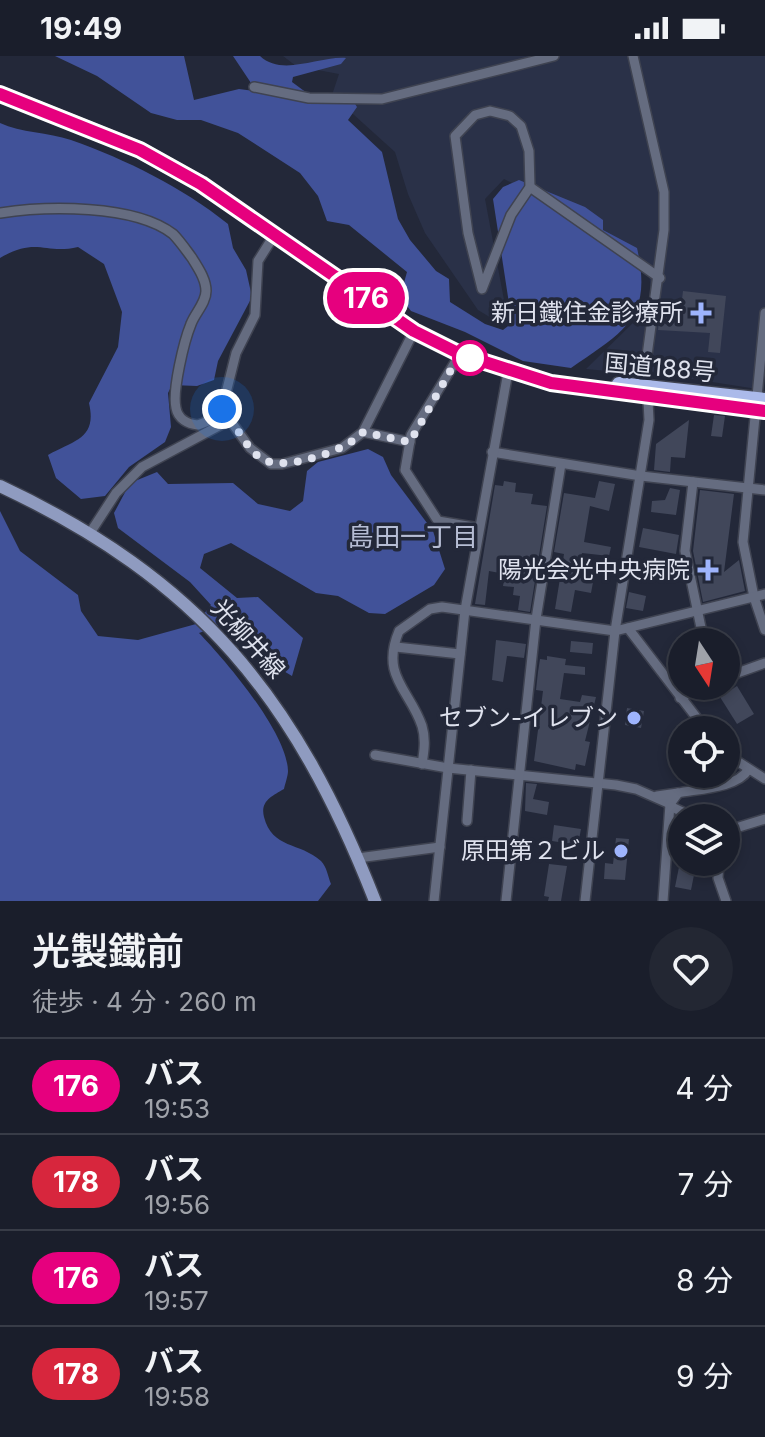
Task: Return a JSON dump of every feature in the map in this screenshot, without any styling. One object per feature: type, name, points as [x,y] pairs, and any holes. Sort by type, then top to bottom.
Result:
[{"type":"highway","name":"国道188号","points":[[0,94],[140,150],[201,184],[414,331],[460,354],[508,372],[551,383],[761,405]]},
{"type":"main road","name":"光柳井線","points":[[0,486],[90,533],[141,566],[189,606],[241,662],[302,744],[358,858],[375,901]]},
{"type":"street","points":[[254,87],[309,98],[382,99],[554,56]]},
{"type":"street","points":[[585,901],[615,631],[649,420],[651,319],[660,278],[664,192],[633,56]]},
{"type":"street","points":[[490,111],[510,116],[521,126],[529,151],[530,187],[511,215],[482,289],[468,233],[455,156],[455,136],[475,115],[490,111]]},
{"type":"street","points":[[530,187],[660,278]]},
{"type":"street","points":[[0,213],[23,210],[115,212],[136,216],[171,233],[196,265],[206,289],[187,334],[176,409],[181,418],[198,425],[216,418],[222,409],[236,353],[255,315],[258,261],[275,234]]},
{"type":"street","points":[[765,313],[761,405],[743,542],[754,597],[765,630]]},
{"type":"street","points":[[90,533],[116,493],[142,467],[228,421],[235,423],[250,448],[271,464],[282,464],[342,448],[363,432],[414,331]]},
{"type":"street","points":[[460,354],[410,442],[405,470],[438,521],[479,528]]},
{"type":"street","points":[[434,901],[465,610],[508,372]]},
{"type":"street","points":[[222,409],[228,421]]},
{"type":"street","points":[[363,432],[410,442]]},
{"type":"street","points":[[492,452],[641,476],[765,490]]},
{"type":"street","points":[[506,901],[536,619],[561,464]]},
{"type":"street","points":[[693,482],[685,551],[701,628]]},
{"type":"street","points":[[422,764],[423,730],[396,680],[396,647],[399,631],[430,609],[460,607],[615,631],[765,594]]},
{"type":"street","points":[[628,628],[668,682]]},
{"type":"street","points":[[396,647],[460,654]]},
{"type":"street","points":[[740,672],[765,663]]},
{"type":"street","points":[[682,700],[695,716]]},
{"type":"street","points":[[375,755],[448,768],[636,789],[668,804]]},
{"type":"street","points":[[740,764],[765,779]]},
{"type":"street","points":[[467,821],[471,770]]},
{"type":"street","points":[[655,796],[743,778],[748,770]]},
{"type":"street","points":[[672,804],[678,793]]},
{"type":"street","points":[[740,827],[765,819]]},
{"type":"street","points":[[663,901],[668,842]]},
{"type":"street","points":[[358,858],[440,847]]},
{"type":"street","points":[[718,876],[726,901]]},
{"type":"shaded area","points":[[55,56],[184,56],[194,100],[239,89],[326,101],[348,93],[357,107],[348,120],[382,152],[398,219],[410,240],[436,271],[449,279],[450,302],[485,324],[503,330],[512,323],[493,199],[503,187],[519,180],[585,207],[603,220],[603,230],[637,248],[641,292],[637,307],[630,321],[619,332],[571,368],[523,361],[465,332],[411,311],[400,297],[407,272],[349,225],[327,221],[318,196],[300,173],[238,133],[201,120],[177,120],[151,113],[97,76]]},
{"type":"shaded area","points":[[233,56],[260,56],[279,65],[346,58],[341,64],[293,77],[292,82],[311,96],[251,83]]},
{"type":"shaded area","points":[[283,56],[765,56],[765,313],[757,389],[693,379],[586,369],[644,312],[651,291],[649,274],[574,213],[504,179],[485,199],[508,321],[498,322],[478,310],[425,233],[395,152],[332,95],[339,74],[296,66]]},
{"type":"shaded area","points":[[0,123],[71,140],[113,156],[173,186],[228,224],[233,248],[246,270],[252,297],[218,361],[214,380],[197,386],[172,385],[168,393],[171,427],[165,442],[129,467],[105,496],[81,499],[56,478],[48,455],[87,431],[91,415],[89,403],[118,347],[122,312],[104,264],[78,247],[23,248],[0,258]]},
{"type":"shaded area","points":[[368,449],[383,457],[391,475],[433,531],[445,569],[434,585],[385,614],[369,613],[338,596],[316,593],[231,543],[204,554],[200,568],[237,598],[258,597],[303,638],[292,676],[267,661],[260,637],[240,618],[199,633],[253,698],[285,755],[288,775],[284,789],[265,803],[264,817],[273,835],[323,863],[331,884],[318,901],[0,901],[0,511],[20,551],[78,595],[81,611],[98,636],[138,640],[196,624],[211,605],[190,582],[118,528],[114,513],[130,483],[157,472],[168,484],[233,483],[258,504],[290,511],[303,501],[307,471],[318,462]]},
{"type":"building","points":[[683,291],[726,296],[720,353],[708,352],[710,333],[658,330],[660,314],[680,316]]},
{"type":"building","points":[[714,415],[725,416],[722,437],[711,436]]},
{"type":"building","points":[[689,420],[685,458],[671,457],[670,472],[654,470],[656,444]]},
{"type":"building","points":[[504,481],[516,483],[515,492],[533,494],[531,504],[547,506],[530,612],[518,610],[520,596],[513,595],[514,587],[503,586],[505,574],[489,571],[485,605],[475,604],[495,485],[503,486]]},
{"type":"building","points":[[599,481],[615,484],[609,511],[590,506],[584,542],[611,547],[609,556],[582,553],[577,574],[594,577],[591,593],[575,590],[571,612],[555,609],[564,554],[554,552],[564,493],[595,498]]},
{"type":"building","points":[[670,488],[680,490],[676,515],[651,512],[652,501],[665,500]]},
{"type":"building","points":[[700,490],[734,494],[724,572],[739,560],[745,591],[703,602],[693,551]]},
{"type":"building","points":[[643,528],[679,535],[676,554],[639,547]]},
{"type":"building","points":[[629,592],[646,596],[643,611],[626,608]]},
{"type":"building","points":[[496,640],[526,644],[524,658],[507,656],[503,682],[492,680]]},
{"type":"building","points":[[571,641],[593,643],[592,654],[570,652]]},
{"type":"building","points":[[547,656],[566,659],[565,665],[585,667],[585,675],[564,673],[560,699],[580,702],[582,695],[596,697],[585,741],[590,742],[585,766],[576,764],[575,770],[534,761],[543,691],[536,690],[538,672],[540,659],[547,660]]},
{"type":"building","points":[[740,691],[754,714],[740,722],[740,716],[732,716],[722,700],[740,700]]},
{"type":"building","points":[[627,708],[644,711],[641,728],[625,725]]},
{"type":"building","points":[[526,783],[537,784],[533,799],[549,802],[547,815],[525,811]]},
{"type":"building","points":[[554,825],[581,829],[578,845],[552,841]]},
{"type":"building","name":"原田第２ビル","points":[[616,838],[629,839],[625,880],[604,879],[605,863],[613,864]]},
{"type":"building","points":[[549,864],[567,866],[561,901],[548,901],[549,897],[544,896]]},
{"type":"building","points":[[677,876],[694,876],[691,890],[675,887]]},
{"type":"bus line","name":"176","points":[[0,94],[94,129],[201,184],[414,331],[460,354],[508,372],[551,383],[765,411]]},
{"type":"place","name":"新日鐵住金診療所","points":[[701,313]]},
{"type":"place","name":"陽光会光中央病院","points":[[708,570]]},
{"type":"place","name":"セブン-イレブン","points":[[634,718]]},
{"type":"place","name":"原田第２ビル","points":[[621,851]]},
{"type":"district","name":"島田一丁目","points":[[413,537]]},
{"type":"route","points":[[222,409],[250,448],[260,459],[271,464],[282,464],[342,448],[363,432],[410,442],[411,435],[460,354],[470,358]]}]
